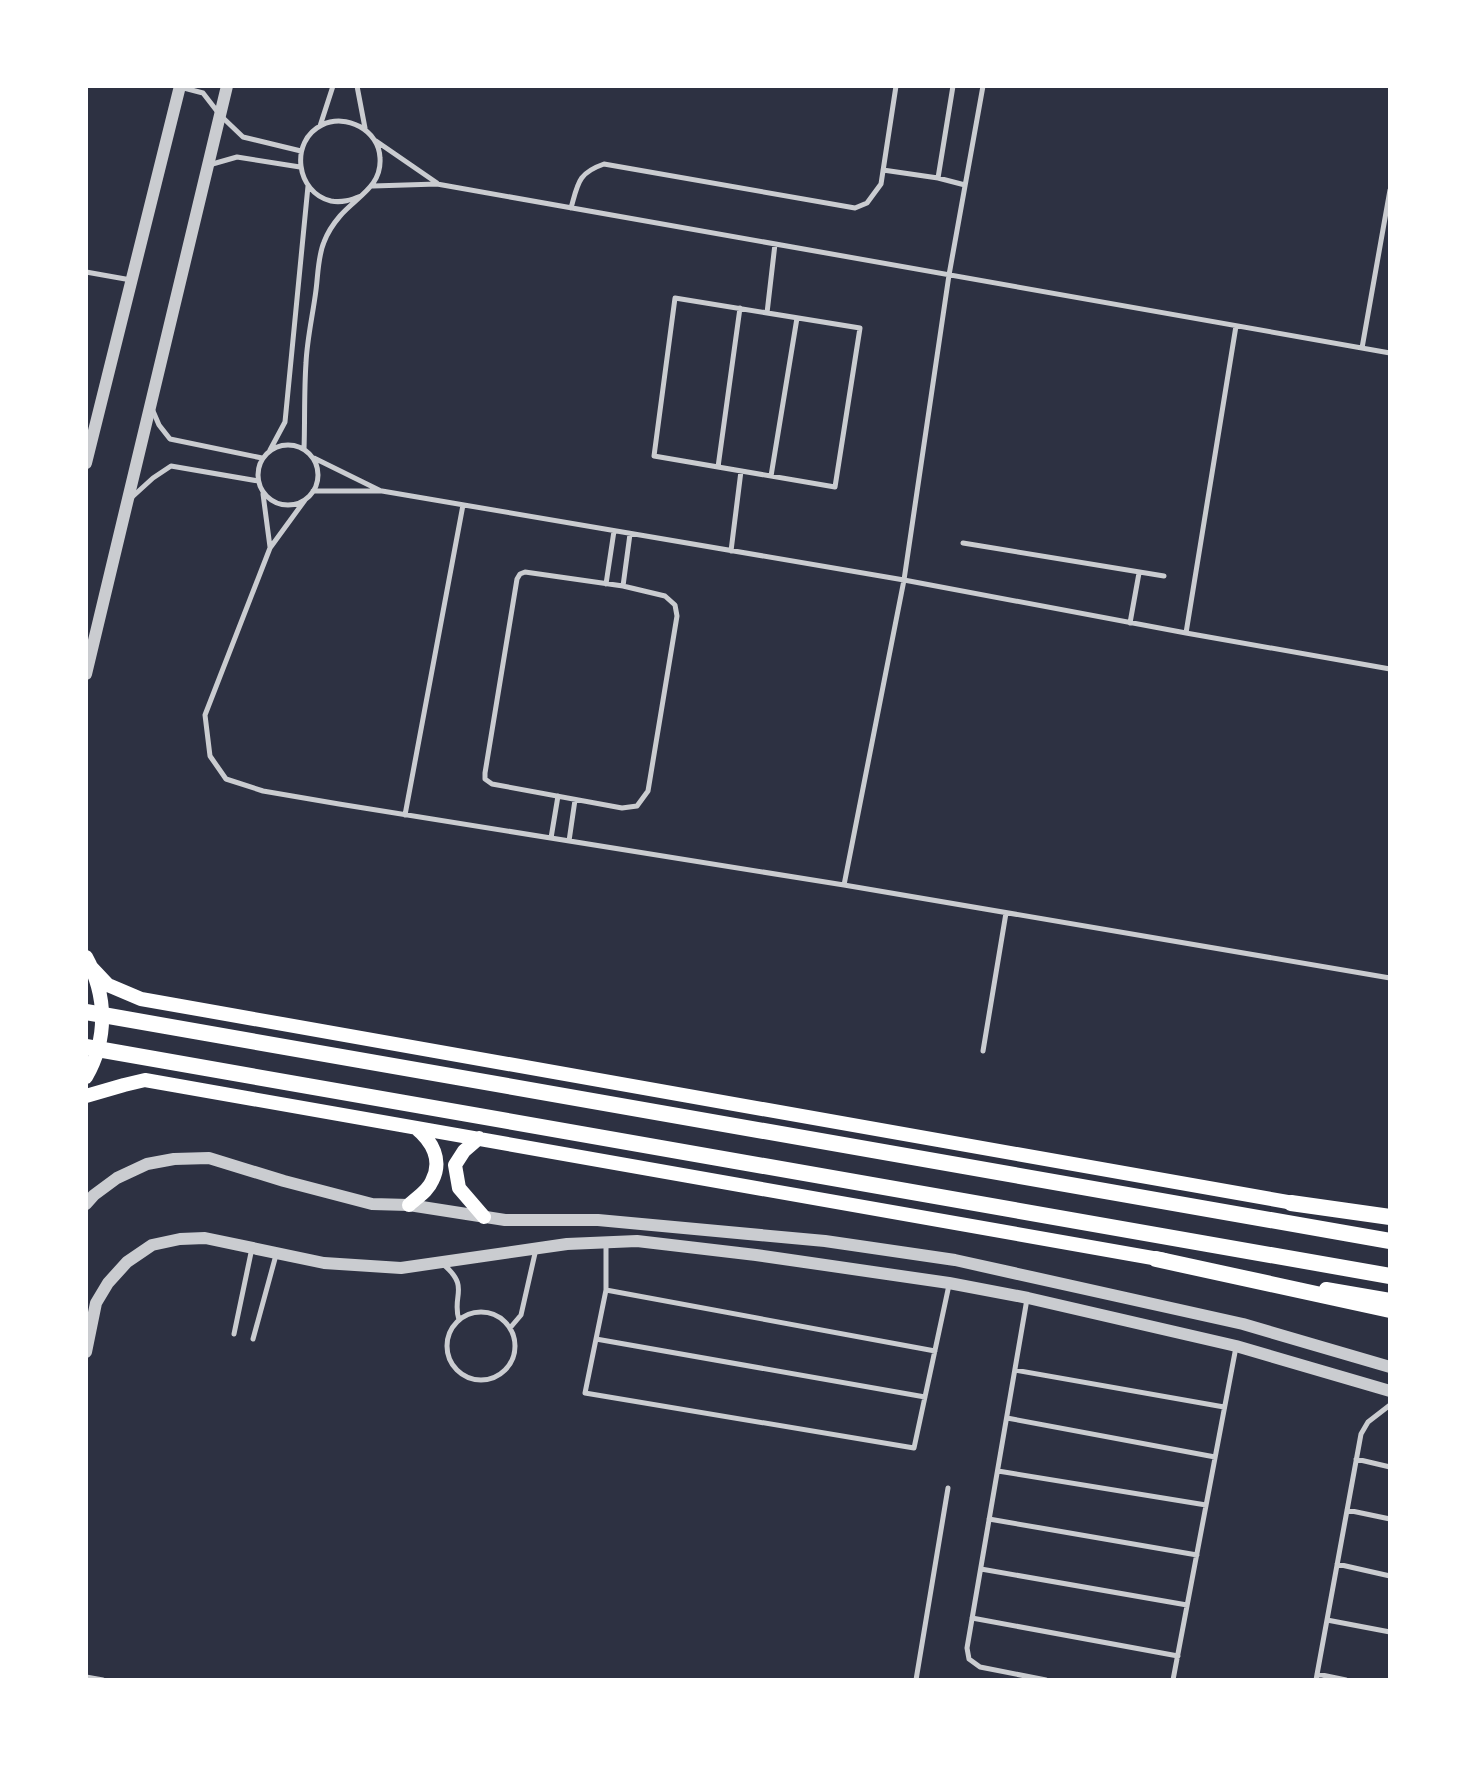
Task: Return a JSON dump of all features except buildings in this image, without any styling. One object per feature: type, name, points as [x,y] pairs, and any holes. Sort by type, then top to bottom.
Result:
[{"type":"highway","points":[[86,1012],[1390,1241]]},
{"type":"highway","points":[[86,1047],[1390,1276]]},
{"type":"highway","points":[[1291,1203],[1390,1218]]},
{"type":"highway","points":[[1156,1259],[1390,1310]]},
{"type":"main road","points":[[86,1077],[97,1054],[103,1020],[98,986],[89,962]]},
{"type":"main road","points":[[89,962],[108,985],[141,999],[1291,1203]]},
{"type":"main road","points":[[86,1096],[145,1080],[1390,1300]]},
{"type":"main road","points":[[409,1205],[430,1185],[436,1166],[435,1152],[428,1137],[416,1128]]},
{"type":"main road","points":[[479,1138],[464,1151],[455,1165],[459,1188],[484,1217]]},
{"type":"street","points":[[86,674],[227,86]]},
{"type":"street","points":[[86,463],[180,87]]},
{"type":"street","points":[[86,1204],[117,1178],[147,1164],[209,1158],[372,1204],[409,1205],[505,1220],[598,1220],[840,1243],[955,1260],[1243,1324],[1390,1367]]},
{"type":"street","points":[[86,1352],[96,1303],[108,1283],[127,1262],[152,1245],[180,1239],[205,1238],[324,1263],[401,1268],[536,1248],[637,1241],[949,1283],[1028,1298],[1236,1346],[1390,1391]]},
{"type":"street","points":[[1265,1354],[1271,1333]]},
{"type":"street","points":[[1320,1370],[1326,1349]]},
{"type":"lane","points":[[320,126],[333,86]]},
{"type":"lane","points":[[357,86],[365,129]]},
{"type":"lane","points":[[571,208],[580,179],[590,169],[604,164],[855,208],[867,203],[881,184],[896,86]]},
{"type":"lane","points":[[938,178],[953,86]]},
{"type":"lane","points":[[844,885],[904,580],[949,275],[983,86]]},
{"type":"lane","points":[[180,87],[203,93],[243,137],[301,151]]},
{"type":"lane","points":[[361,196],[346,201],[330,200],[316,193],[305,182],[300,167],[301,151],[308,137],[320,126],[335,121],[351,122],[365,129],[375,141],[437,184]]},
{"type":"lane","points":[[304,449],[306,361],[323,243],[339,217],[373,186],[380,172],[381,156],[375,141]]},
{"type":"lane","points":[[208,166],[237,157],[300,167]]},
{"type":"lane","points":[[883,170],[965,185]]},
{"type":"lane","points":[[373,186],[437,184],[1390,353]]},
{"type":"lane","points":[[270,548],[258,469],[285,422],[308,185]]},
{"type":"lane","points":[[1362,348],[1390,190]]},
{"type":"lane","points":[[767,313],[775,244]]},
{"type":"lane","points":[[86,272],[132,280]]},
{"type":"lane","points":[[675,298],[767,313],[860,328],[835,487],[654,456],[675,298]]},
{"type":"lane","points":[[718,467],[740,308]]},
{"type":"lane","points":[[771,476],[797,318]]},
{"type":"lane","points":[[1186,633],[1236,326]]},
{"type":"lane","points":[[150,406],[170,439],[262,458]]},
{"type":"lane","points":[[270,450],[281,445],[304,449],[313,457],[382,491]]},
{"type":"lane","points":[[313,457],[317,468],[313,491],[270,548],[205,715],[210,756],[226,779],[263,791],[1390,978]]},
{"type":"lane","points":[[127,501],[171,466],[258,481]]},
{"type":"lane","points":[[731,551],[741,471]]},
{"type":"lane","points":[[313,491],[382,491],[904,580],[1390,669]]},
{"type":"lane","points":[[263,492],[271,500],[282,504],[305,500]]},
{"type":"lane","points":[[405,815],[463,505]]},
{"type":"lane","points":[[606,584],[614,531]]},
{"type":"lane","points":[[623,586],[630,534]]},
{"type":"lane","points":[[963,543],[1164,576]]},
{"type":"lane","points":[[525,572],[606,584],[665,596],[675,605],[677,616],[648,791],[637,806],[622,808],[492,784],[485,779],[517,579],[525,572]]},
{"type":"lane","points":[[1130,623],[1139,572]]},
{"type":"lane","points":[[551,838],[558,796]]},
{"type":"lane","points":[[569,841],[575,800]]},
{"type":"lane","points":[[983,1051],[1006,913]]},
{"type":"lane","points":[[607,1241],[606,1290],[585,1393],[914,1448],[949,1283]]},
{"type":"lane","points":[[234,1334],[252,1247]]},
{"type":"lane","points":[[510,1328],[524,1307],[536,1248]]},
{"type":"lane","points":[[253,1339],[276,1254]]},
{"type":"lane","points":[[442,1263],[451,1270],[457,1281],[456,1312],[459,1320]]},
{"type":"lane","points":[[606,1290],[935,1351]]},
{"type":"lane","points":[[1028,1298],[967,1648],[969,1659],[980,1667],[1046,1680]]},
{"type":"lane","points":[[486,1312],[510,1328],[515,1347],[503,1372],[485,1380],[476,1380],[458,1371],[448,1355],[447,1346],[452,1327],[459,1320],[467,1315],[486,1312]]},
{"type":"lane","points":[[596,1339],[925,1397]]},
{"type":"lane","points":[[1173,1680],[1236,1346]]},
{"type":"lane","points":[[1015,1370],[1224,1407]]},
{"type":"lane","points":[[1346,1680],[1316,1677],[1361,1434],[1368,1422],[1390,1405]]},
{"type":"lane","points":[[1007,1418],[1215,1457]]},
{"type":"lane","points":[[1356,1459],[1390,1467]]},
{"type":"lane","points":[[998,1471],[1206,1505]]},
{"type":"lane","points":[[916,1680],[948,1488]]},
{"type":"lane","points":[[1347,1510],[1390,1519]]},
{"type":"lane","points":[[989,1519],[1197,1555]]},
{"type":"lane","points":[[1337,1564],[1390,1576]]},
{"type":"lane","points":[[981,1569],[1187,1605]]},
{"type":"lane","points":[[972,1618],[1178,1656]]},
{"type":"lane","points":[[1327,1620],[1390,1632]]},
{"type":"lane","points":[[86,1677],[103,1680]]}]
